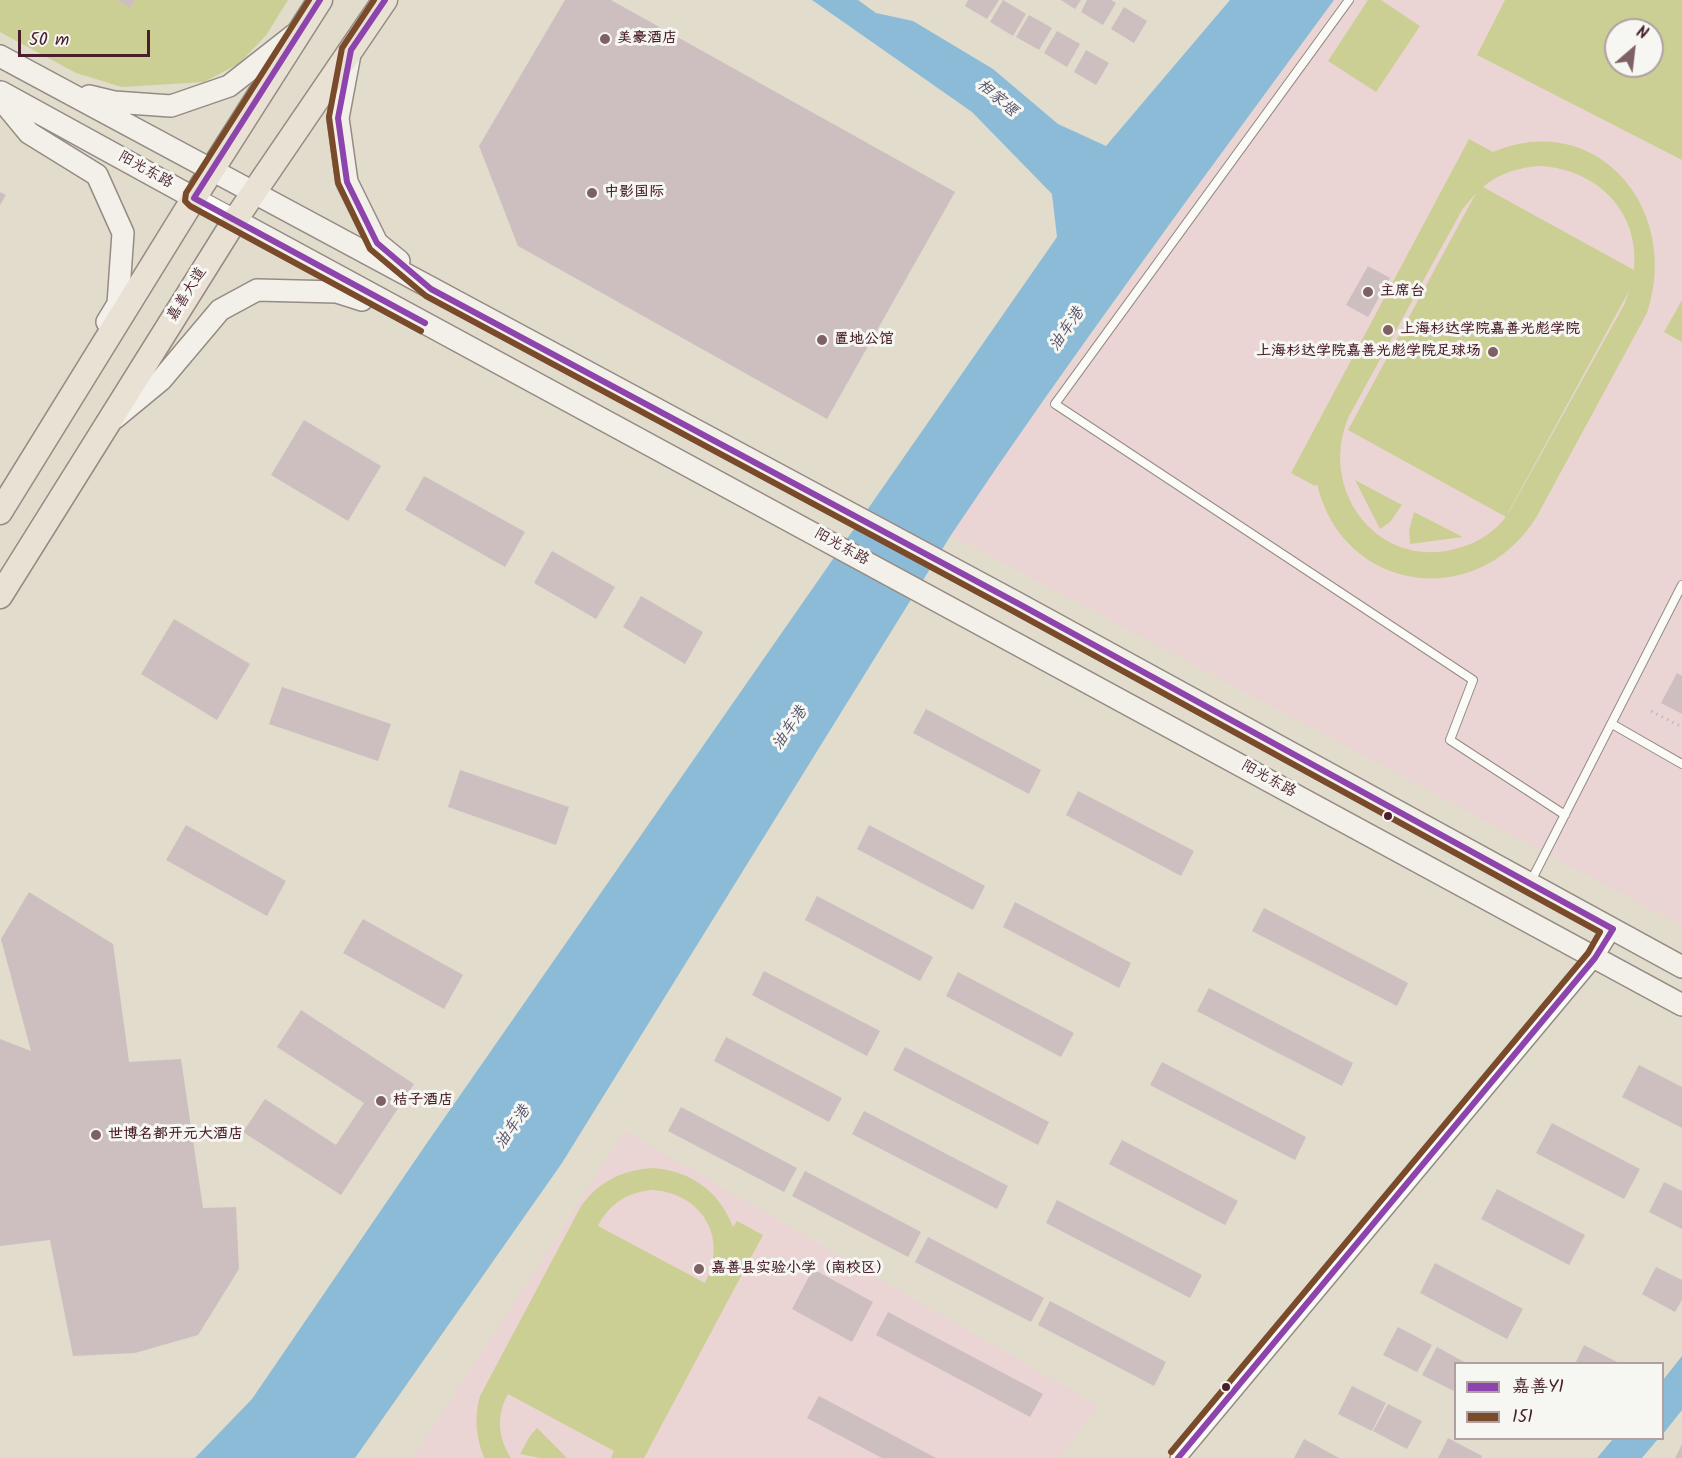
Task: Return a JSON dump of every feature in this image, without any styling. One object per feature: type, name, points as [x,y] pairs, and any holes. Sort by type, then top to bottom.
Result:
[{"type":"main road","points":[[0,512],[194,198],[320,0]]},
{"type":"main road","name":"嘉善大道","points":[[0,596],[236,220],[385,0]]},
{"type":"main road","points":[[61,89],[114,102],[171,106],[229,86],[302,29]]},
{"type":"main road","points":[[351,50],[338,118],[346,182],[377,243],[431,289]]},
{"type":"main road","points":[[0,56],[1019,604],[1682,967]]},
{"type":"main road","name":"阳光东路","points":[[0,92],[194,198]]},
{"type":"main road","points":[[0,98],[29,133],[97,175],[123,233],[118,304],[93,344],[93,361]]},
{"type":"main road","name":"阳光东路","points":[[236,220],[1682,1005]]},
{"type":"main road","points":[[108,424],[161,380],[220,310],[257,290],[337,291],[414,317]]},
{"type":"street","name":"阳光东路","points":[[194,198],[236,220]]},
{"type":"street","points":[[1178,1458],[1595,958],[1613,930]]},
{"type":"lane","points":[[1349,0],[1055,404],[1473,680],[1450,740],[1565,815]]},
{"type":"lane","points":[[1530,884],[1682,585]]},
{"type":"lane","points":[[1612,724],[1682,764]]},
{"type":"path","points":[[1651,711],[1682,727]]},
{"type":"shaded area","name":"上海杉达学院嘉善光彪学院","points":[[1334,0],[1682,0],[1682,926],[951,535],[988,479],[1201,181]]},
{"type":"shaded area","name":"嘉善县实验小学（南校区）","points":[[625,1131],[1099,1406],[1058,1458],[413,1458]]},
{"type":"green space","points":[[0,0],[288,0],[267,34],[240,63],[204,82],[122,87],[76,73],[0,32]]},
{"type":"green space","points":[[1368,0],[1381,0],[1420,26],[1376,92],[1328,61]]},
{"type":"green space","points":[[1505,0],[1682,0],[1682,160],[1477,55]]},
{"type":"green space","name":"上海杉达学院嘉善光彪学院足球场","points":[[1469,139],[1493,152],[1531,142],[1566,144],[1597,157],[1622,178],[1641,206],[1652,239],[1655,275],[1647,313],[1537,516],[1512,547],[1482,567],[1449,577],[1415,577],[1383,568],[1354,549],[1332,521],[1317,484],[1315,486],[1291,473]],"holes":[[[1541,166],[1562,169],[1580,176],[1597,185],[1611,198],[1622,213],[1630,230],[1634,249],[1634,270],[1483,187],[1510,172]],[[1476,193],[1348,430],[1506,517],[1492,531],[1462,547],[1433,552],[1406,549],[1382,537],[1363,520],[1349,498],[1341,472],[1341,445],[1349,416],[1462,210]],[[1629,291],[1625,303],[1508,513]]]},
{"type":"green space","points":[[1682,300],[1682,342],[1664,332]]},
{"type":"green space","points":[[1355,480],[1402,505],[1390,522],[1380,529]]},
{"type":"green space","points":[[1414,512],[1463,537],[1410,544],[1409,530]]},
{"type":"green space","points":[[651,1168],[665,1170],[690,1178],[701,1184],[720,1202],[733,1227],[737,1221],[763,1235],[644,1458],[611,1458],[614,1451],[508,1394],[500,1418],[500,1426],[503,1443],[511,1458],[484,1458],[477,1427],[480,1396],[580,1208],[594,1191],[611,1179]],"holes":[[[652,1190],[670,1193],[685,1199],[697,1209],[712,1235],[714,1250],[712,1266],[705,1283],[598,1226],[608,1211],[627,1196]]]},
{"type":"green space","points":[[537,1428],[567,1458],[540,1458],[520,1454]]},
{"type":"water","points":[[812,0],[858,0],[876,13],[913,21],[993,69],[1058,124],[1106,146],[1230,0],[1334,0],[1092,332],[951,535],[562,1163],[355,1458],[195,1458],[252,1399],[429,1140],[1057,237],[1052,194],[972,112]]},
{"type":"water","points":[[1682,1356],[1682,1410],[1664,1433],[1664,1379]]},
{"type":"water","points":[[1612,1440],[1657,1440],[1642,1458],[1597,1458]]},
{"type":"building","points":[[117,0],[135,0],[130,8]]},
{"type":"building","points":[[565,0],[611,0],[955,192],[827,419],[518,246],[479,146]]},
{"type":"building","points":[[968,0],[999,0],[987,19],[965,6]]},
{"type":"building","points":[[1003,0],[1026,14],[1013,36],[990,22]]},
{"type":"building","points":[[1061,0],[1081,0],[1075,9]]},
{"type":"building","points":[[1087,0],[1111,0],[1116,3],[1103,25],[1081,12]]},
{"type":"building","points":[[1124,7],[1147,21],[1134,43],[1111,29]]},
{"type":"building","points":[[1029,15],[1052,28],[1039,50],[1016,37]]},
{"type":"building","points":[[1057,31],[1080,44],[1067,67],[1044,53]]},
{"type":"building","points":[[1086,50],[1109,63],[1096,85],[1074,72]]},
{"type":"building","points":[[0,192],[6,195],[0,205]]},
{"type":"building","name":"主席台","points":[[1368,266],[1390,278],[1368,317],[1346,305]]},
{"type":"building","points":[[304,420],[381,466],[348,521],[271,475]]},
{"type":"building","points":[[424,476],[525,532],[505,567],[405,510]]},
{"type":"building","points":[[552,551],[615,587],[596,619],[534,583]]},
{"type":"building","points":[[641,596],[703,632],[685,664],[623,627]]},
{"type":"building","points":[[174,619],[250,664],[217,720],[141,674]]},
{"type":"building","points":[[1677,673],[1682,676],[1682,714],[1661,703]]},
{"type":"building","points":[[282,687],[391,724],[378,761],[269,724]]},
{"type":"building","points":[[926,709],[1041,770],[1029,794],[913,733]]},
{"type":"building","points":[[460,770],[569,807],[556,845],[448,807]]},
{"type":"building","points":[[1078,791],[1194,851],[1181,876],[1066,815]]},
{"type":"building","points":[[186,825],[286,881],[267,916],[166,860]]},
{"type":"building","points":[[869,825],[985,886],[973,910],[857,849]]},
{"type":"building","name":"世博名都开元大酒店","points":[[29,892],[113,944],[129,1062],[181,1059],[203,1208],[236,1207],[239,1269],[198,1335],[135,1353],[73,1356],[50,1240],[0,1246],[0,1039],[31,1051],[1,939]]},
{"type":"building","points":[[817,896],[933,957],[920,981],[805,920]]},
{"type":"building","points":[[1015,902],[1131,963],[1119,988],[1003,927]]},
{"type":"building","points":[[1264,908],[1408,983],[1397,1006],[1252,931]]},
{"type":"building","points":[[363,919],[463,975],[444,1009],[343,953]]},
{"type":"building","points":[[764,971],[880,1031],[867,1056],[752,995]]},
{"type":"building","points":[[958,972],[1074,1033],[1061,1057],[946,996]]},
{"type":"building","points":[[1209,988],[1353,1063],[1342,1086],[1197,1011]]},
{"type":"building","name":"桔子酒店","points":[[301,1010],[414,1084],[341,1195],[243,1132],[265,1099],[336,1145],[364,1103],[277,1047]]},
{"type":"building","points":[[726,1037],[842,1098],[829,1122],[714,1061]]},
{"type":"building","points":[[905,1047],[1049,1122],[1038,1145],[893,1070]]},
{"type":"building","points":[[1162,1062],[1306,1137],[1295,1160],[1150,1085]]},
{"type":"building","points":[[1639,1065],[1682,1087],[1682,1128],[1622,1097]]},
{"type":"building","points":[[681,1107],[797,1168],[784,1192],[668,1131]]},
{"type":"building","points":[[864,1111],[1008,1186],[997,1209],[852,1134]]},
{"type":"building","points":[[1552,1123],[1640,1169],[1624,1199],[1536,1153]]},
{"type":"building","points":[[1122,1140],[1238,1201],[1225,1225],[1109,1164]]},
{"type":"building","points":[[805,1171],[921,1232],[908,1257],[792,1196]]},
{"type":"building","points":[[1664,1182],[1682,1191],[1682,1229],[1649,1212]]},
{"type":"building","points":[[1497,1189],[1585,1235],[1569,1265],[1481,1219]]},
{"type":"building","points":[[1057,1200],[1202,1275],[1190,1298],[1046,1223]]},
{"type":"building","points":[[928,1237],[1044,1298],[1031,1322],[915,1262]]},
{"type":"building","points":[[1435,1263],[1523,1309],[1507,1339],[1420,1293]]},
{"type":"building","points":[[1656,1267],[1682,1280],[1682,1300],[1675,1312],[1642,1294]]},
{"type":"building","points":[[813,1269],[873,1302],[852,1342],[792,1309]]},
{"type":"building","points":[[1050,1301],[1166,1362],[1154,1386],[1038,1325]]},
{"type":"building","points":[[888,1312],[1043,1394],[1030,1417],[876,1335]]},
{"type":"building","points":[[1398,1327],[1432,1345],[1417,1372],[1383,1355]]},
{"type":"building","points":[[1584,1345],[1617,1362],[1576,1362]]},
{"type":"building","points":[[1437,1347],[1464,1362],[1454,1362],[1454,1391],[1422,1375]]},
{"type":"building","points":[[1352,1386],[1386,1403],[1372,1431],[1338,1414]]},
{"type":"building","points":[[819,1396],[936,1458],[882,1458],[807,1418]]},
{"type":"building","points":[[1388,1404],[1422,1421],[1407,1449],[1373,1431]]},
{"type":"building","points":[[1448,1438],[1482,1456],[1481,1458],[1438,1458]]},
{"type":"building","points":[[1304,1439],[1339,1458],[1294,1458]]},
{"type":"building","points":[[1682,1444],[1682,1458],[1675,1458]]},
{"type":"transit line","name":"151","points":[[309,0],[186,193],[185,201],[190,206],[421,331]]},
{"type":"transit line","name":"嘉善Y1","points":[[320,0],[194,198],[425,323]]},
{"type":"transit line","name":"151","points":[[374,0],[342,48],[329,117],[338,183],[370,249],[426,296],[1015,612],[1600,932],[1588,953],[1171,1452]]},
{"type":"transit line","name":"嘉善Y1","points":[[385,0],[351,50],[338,118],[347,182],[377,243],[431,289],[1019,604],[1613,929],[1595,958],[1178,1458]]},
{"type":"place","name":"美豪酒店","points":[[605,39]]},
{"type":"place","name":"中影国际","points":[[592,193]]},
{"type":"place","name":"主席台","points":[[1368,292]]},
{"type":"place","name":"上海杉达学院嘉善光彪学院","points":[[1388,330]]},
{"type":"place","name":"置地公馆","points":[[822,340]]},
{"type":"place","name":"上海杉达学院嘉善光彪学院足球场","points":[[1493,352]]},
{"type":"place","name":"桔子酒店","points":[[381,1101]]},
{"type":"place","name":"世博名都开元大酒店","points":[[96,1135]]},
{"type":"place","name":"嘉善县实验小学（南校区）","points":[[699,1269]]},
{"type":"water label","name":"相家堰","points":[[996,99]]},
{"type":"water label","name":"油车港","points":[[1068,330]]},
{"type":"water label","name":"油车港","points":[[791,729]]},
{"type":"water label","name":"油车港","points":[[514,1128]]}]
